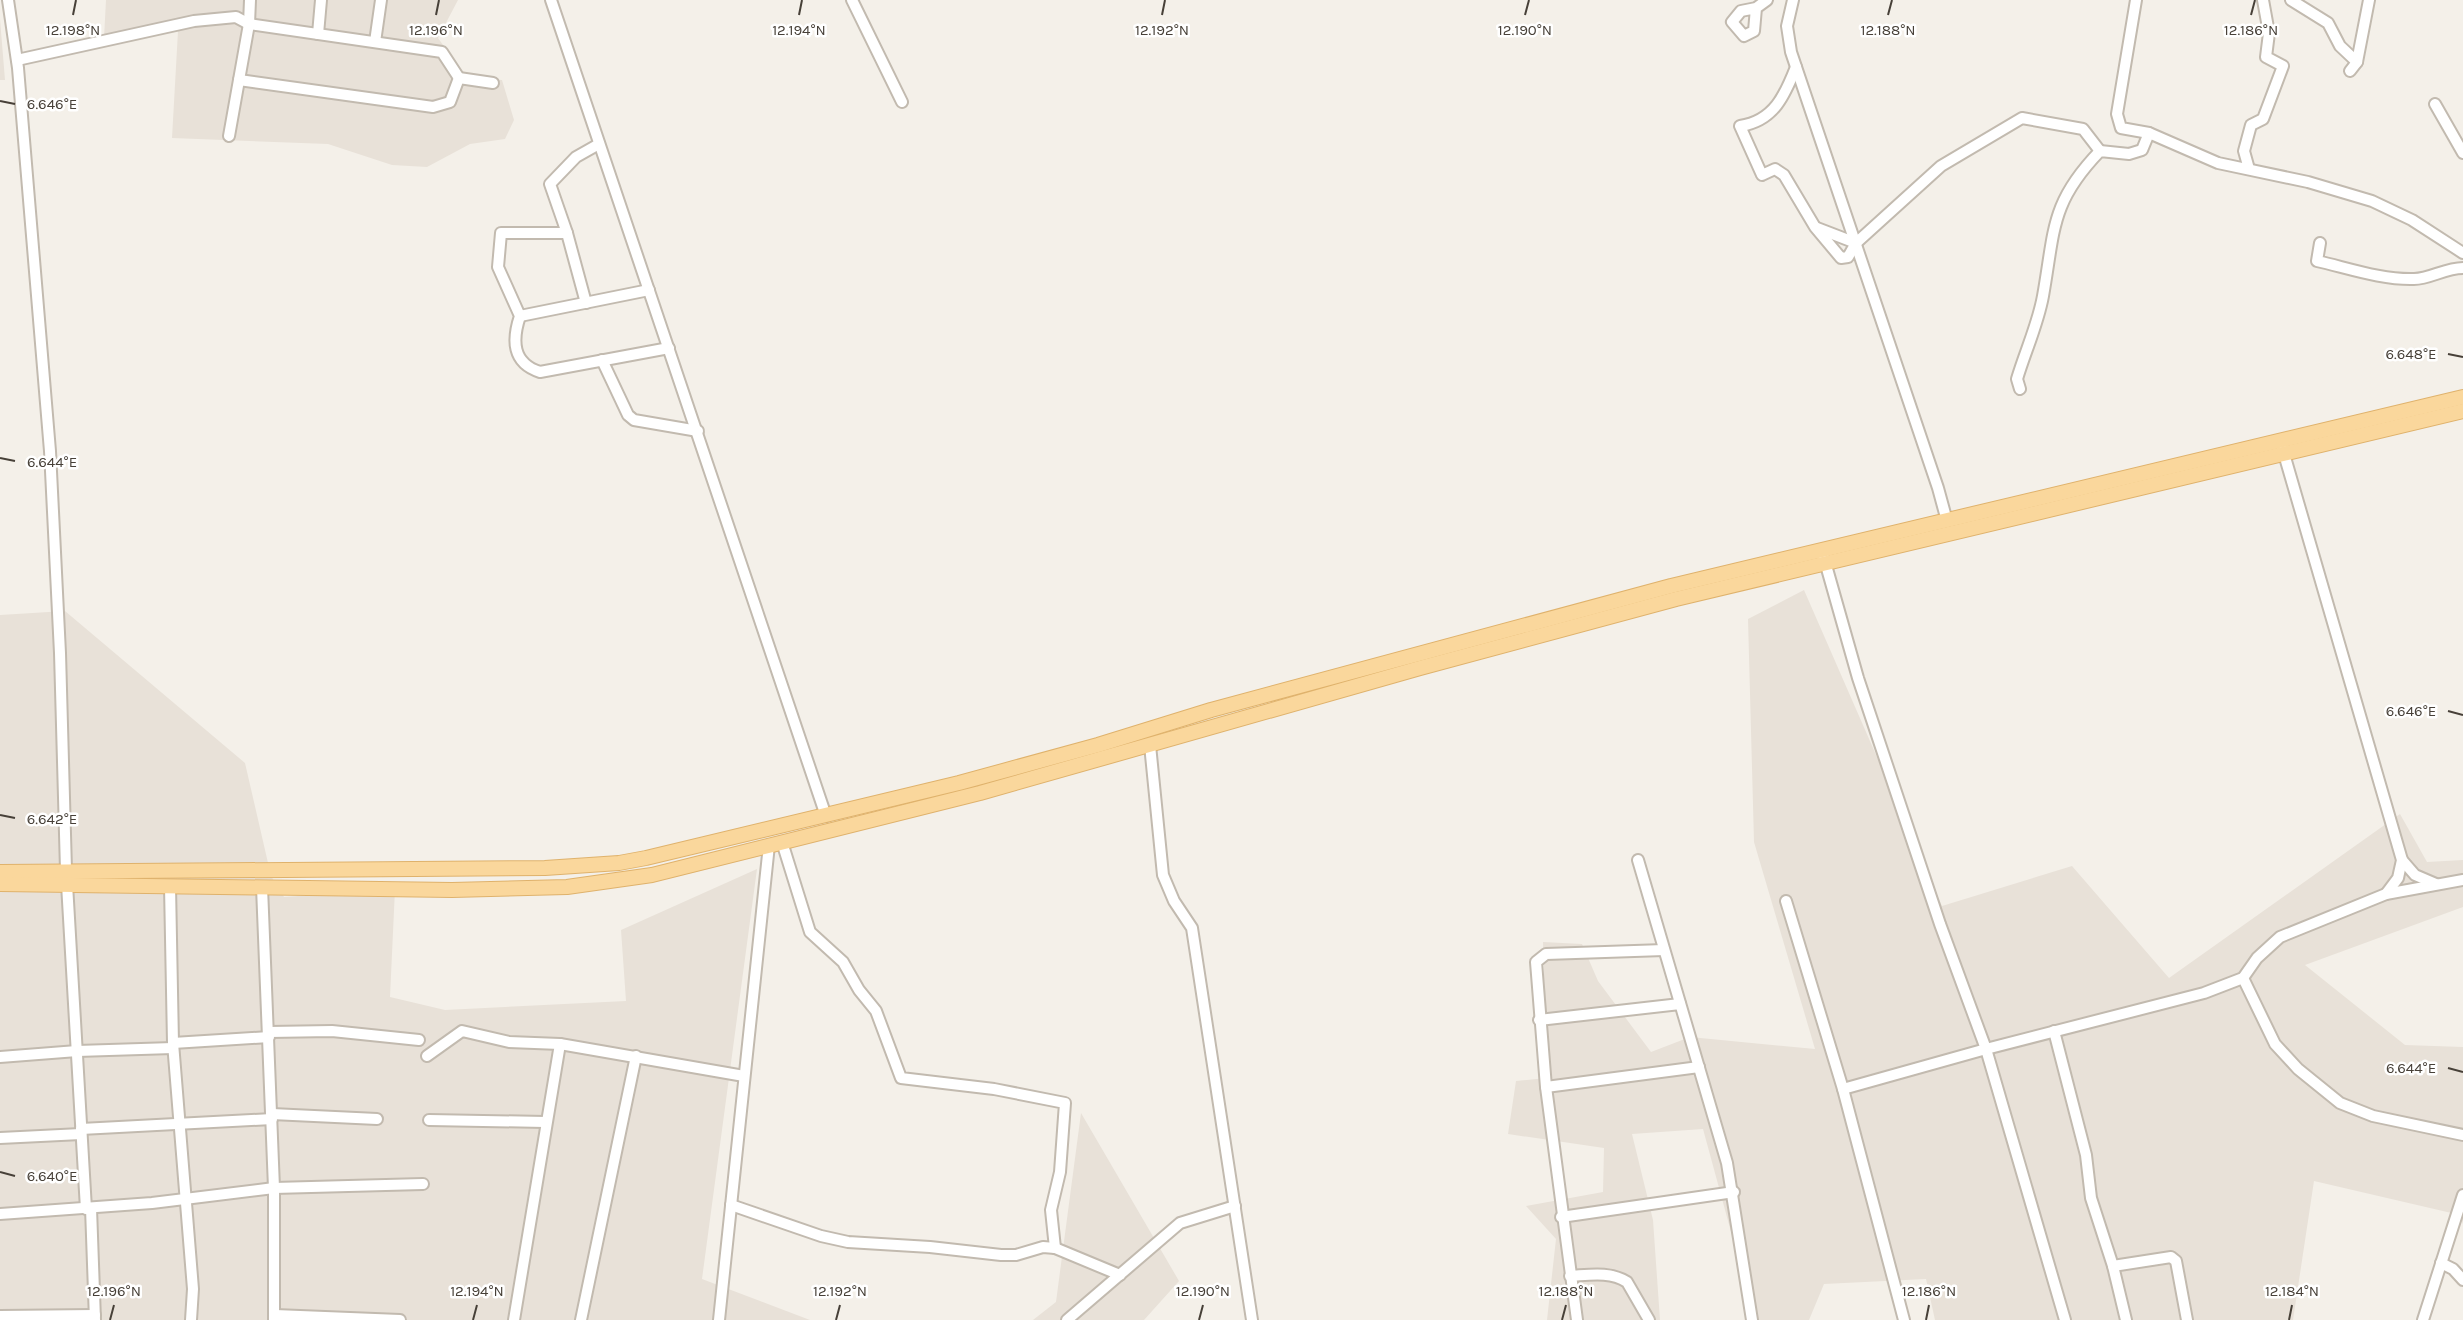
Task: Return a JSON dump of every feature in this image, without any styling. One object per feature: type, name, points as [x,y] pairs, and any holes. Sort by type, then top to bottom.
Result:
[{"type":"main road","points":[[0,884],[67,877],[228,872],[556,867],[646,858],[826,816],[1098,745],[1211,710],[1532,623],[1823,558],[2282,448],[2463,397]]},
{"type":"main road","points":[[0,872],[170,886],[452,890],[589,885],[689,867],[775,843],[980,793],[1947,522],[2282,448],[2463,411]]},
{"type":"street","points":[[1,1317],[95,1317],[89,1208],[81,1131],[67,877],[60,653],[50,451],[17,60],[8,0]]},
{"type":"street","points":[[229,136],[249,24],[250,0]]},
{"type":"street","points":[[318,34],[321,0]]},
{"type":"street","points":[[375,42],[381,0]]},
{"type":"street","points":[[551,0],[826,816]]},
{"type":"street","points":[[852,0],[902,102]]},
{"type":"street","points":[[1756,8],[1767,0]]},
{"type":"street","points":[[2136,0],[2117,114],[2121,128],[2149,133],[2218,163],[2308,182],[2372,201],[2412,220],[2463,253]]},
{"type":"street","points":[[2249,169],[2244,151],[2251,125],[2263,119],[2283,66],[2266,57],[2269,33],[2264,0]]},
{"type":"street","points":[[2290,0],[2328,23],[2354,66],[2369,0]]},
{"type":"street","points":[[1790,1],[1787,26],[1796,67],[1938,488],[1947,522]]},
{"type":"street","points":[[17,60],[194,21],[236,16],[249,24],[442,52],[459,78],[493,83]]},
{"type":"street","points":[[1796,67],[1782,101],[1754,124],[1740,126],[1761,175],[1775,169],[1784,175],[1815,227],[1841,258],[1848,257],[1856,243],[1941,166],[2022,118],[2084,129],[2100,151],[2129,154],[2142,150],[2149,133]]},
{"type":"street","points":[[239,80],[433,107],[450,102],[459,78]]},
{"type":"street","points":[[2435,104],[2463,153]]},
{"type":"street","points":[[586,303],[567,232],[550,184],[576,157],[598,144]]},
{"type":"street","points":[[2020,389],[2017,379],[2043,298],[2057,212],[2079,173],[2100,151]]},
{"type":"street","points":[[1815,227],[1856,243]]},
{"type":"street","points":[[567,232],[501,233],[498,267],[520,316],[514,333],[514,345],[521,361],[528,368],[540,372],[669,348]]},
{"type":"street","points":[[2320,243],[2317,261],[2397,279],[2417,279],[2448,268],[2463,268]]},
{"type":"street","points":[[520,316],[649,290]]},
{"type":"street","points":[[602,360],[628,415],[634,420],[698,431]]},
{"type":"street","points":[[2282,448],[2402,860],[2415,875],[2436,884]]},
{"type":"street","points":[[1823,558],[1858,678],[1940,924],[1986,1049],[2065,1320]]},
{"type":"street","points":[[1150,745],[1163,875],[1174,901],[1192,928],[1252,1320]]},
{"type":"street","points":[[719,1320],[744,1076],[775,843]]},
{"type":"street","points":[[775,843],[810,932],[843,962],[859,990],[876,1011],[901,1078],[994,1089],[1065,1103],[1060,1172],[1051,1210],[1055,1248]]},
{"type":"street","points":[[1638,860],[1734,1192],[1752,1320]]},
{"type":"street","points":[[2386,894],[2398,878],[2402,860]]},
{"type":"street","points":[[1843,1089],[1986,1049],[2204,993],[2243,978],[2257,958],[2280,937],[2386,894],[2463,880]]},
{"type":"street","points":[[170,886],[173,1045],[193,1289],[191,1320]]},
{"type":"street","points":[[262,887],[274,1188],[274,1317],[400,1320]]},
{"type":"street","points":[[1786,901],[1843,1089],[1904,1320]]},
{"type":"street","points":[[1577,1320],[1561,1217],[1546,1087],[1536,962],[1546,954],[1664,950]]},
{"type":"street","points":[[2243,978],[2275,1044],[2298,1069],[2340,1103],[2373,1116],[2463,1135]]},
{"type":"street","points":[[1539,1020],[1680,1004]]},
{"type":"street","points":[[0,1057],[173,1045],[269,1034],[332,1031],[419,1040]]},
{"type":"street","points":[[427,1056],[462,1031],[509,1042],[560,1044],[744,1076]]},
{"type":"street","points":[[2054,1031],[2086,1155],[2091,1198],[2113,1266],[2126,1320]]},
{"type":"street","points":[[514,1320],[545,1122],[560,1044]]},
{"type":"street","points":[[581,1320],[636,1056]]},
{"type":"street","points":[[1546,1087],[1699,1067]]},
{"type":"street","points":[[0,1138],[272,1117],[377,1119]]},
{"type":"street","points":[[429,1119],[545,1122]]},
{"type":"street","points":[[0,1214],[184,1199],[274,1188],[423,1184]]},
{"type":"street","points":[[1561,1217],[1734,1192]]},
{"type":"street","points":[[2423,1320],[2463,1195]]},
{"type":"street","points":[[730,1205],[822,1236],[848,1242],[919,1246],[1001,1255],[1016,1255],[1043,1247],[1055,1248],[1120,1275]]},
{"type":"street","points":[[1067,1320],[1180,1223],[1235,1206]]},
{"type":"street","points":[[2113,1266],[2171,1257],[2176,1261],[2187,1320]]},
{"type":"street","points":[[2441,1263],[2453,1269],[2463,1280]]},
{"type":"street","points":[[1570,1276],[1612,1275],[1621,1278],[1627,1282],[1649,1320]]},
{"type":"shaded area","points":[[106,0],[458,0],[438,38],[466,77],[502,80],[514,120],[505,139],[470,144],[427,167],[392,165],[328,144],[172,138],[178,31],[104,38]]},
{"type":"shaded area","points":[[0,19],[5,80],[0,80]]},
{"type":"shaded area","points":[[1804,590],[1942,906],[2072,866],[2169,978],[2400,814],[2427,862],[2463,860],[2463,907],[2305,965],[2405,1045],[2463,1047],[2463,1224],[2460,1215],[2314,1181],[2293,1320],[1935,1320],[1926,1279],[1824,1284],[1809,1320],[1755,1320],[1703,1129],[1632,1134],[1653,1220],[1660,1320],[1547,1320],[1556,1239],[1526,1206],[1603,1192],[1604,1148],[1508,1134],[1516,1081],[1547,1078],[1543,942],[1582,944],[1598,981],[1651,1052],[1690,1037],[1815,1049],[1754,842],[1748,619]]},
{"type":"shaded area","points":[[65,611],[245,763],[271,876],[284,897],[395,889],[390,997],[445,1010],[626,1001],[621,930],[757,869],[702,1279],[810,1320],[0,1320],[0,615]]},
{"type":"shaded area","points":[[1081,1113],[1179,1281],[1144,1320],[1033,1320],[1056,1302]]}]
